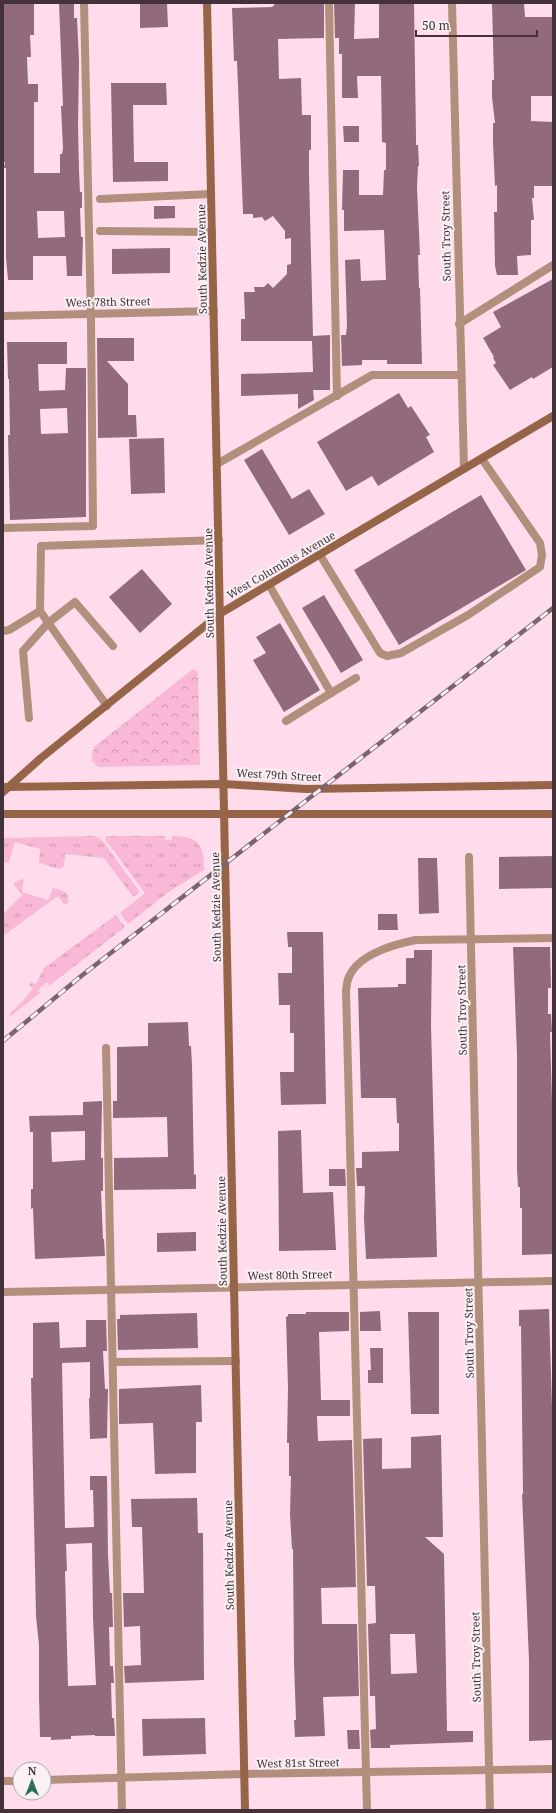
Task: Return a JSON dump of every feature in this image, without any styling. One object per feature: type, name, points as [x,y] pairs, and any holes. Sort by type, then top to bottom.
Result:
[{"type":"main road","name":"South Kedzie Avenue","points":[[207,3],[221,613],[244,1810]]},
{"type":"main road","name":"West Columbus Avenue","points":[[5,788],[221,613],[553,416]]},
{"type":"main road","name":"West 79th Street","points":[[5,788],[224,784],[306,789],[553,784]]},
{"type":"main road","points":[[3,814],[553,814]]},
{"type":"street","points":[[3,528],[93,526],[91,314],[84,3]]},
{"type":"street","points":[[329,3],[337,396]]},
{"type":"street","name":"South Troy Street","points":[[452,3],[460,375],[464,469]]},
{"type":"street","points":[[100,199],[211,194]]},
{"type":"street","points":[[100,231],[212,232]]},
{"type":"street","points":[[459,324],[553,265]]},
{"type":"street","name":"West 78th Street","points":[[3,316],[214,311]]},
{"type":"street","points":[[217,464],[372,375],[460,375]]},
{"type":"street","points":[[320,555],[380,653],[387,656],[401,653],[468,615],[540,567],[542,555],[540,543],[482,459]]},
{"type":"street","points":[[107,706],[40,611],[41,546],[219,540]]},
{"type":"street","points":[[269,585],[331,693]]},
{"type":"street","points":[[29,718],[23,650],[48,623],[75,602],[113,646]]},
{"type":"street","points":[[3,631],[9,630],[40,611]]},
{"type":"street","points":[[286,721],[356,678]]},
{"type":"street","name":"South Troy Street","points":[[469,856],[490,1810]]},
{"type":"street","points":[[367,1810],[346,990],[350,974],[360,962],[375,953],[398,943],[416,940],[553,938]]},
{"type":"street","points":[[106,1048],[122,1810]]},
{"type":"street","name":"West 80th Street","points":[[3,1292],[553,1280]]},
{"type":"street","points":[[113,1362],[236,1361]]},
{"type":"street","name":"West 81st Street","points":[[52,1780],[244,1774],[553,1769]]},
{"type":"green space","points":[[193,669],[198,672],[200,765],[98,767],[92,761],[94,747]]},
{"type":"green space","points":[[95,836],[102,840],[140,892],[133,897],[104,858],[65,854],[64,866],[59,869],[39,863],[40,849],[15,842],[9,862],[6,863],[3,860],[3,838]]},
{"type":"green space","points":[[106,836],[165,836],[165,840],[172,840],[172,836],[181,836],[194,840],[201,848],[203,854],[204,870],[170,891],[128,924],[120,913],[145,893],[105,839]]},
{"type":"green space","points":[[24,879],[22,892],[48,900],[53,888],[57,889],[67,894],[68,904],[64,904],[58,896],[3,936],[3,914],[22,895],[13,884]]},
{"type":"green space","points":[[116,915],[125,927],[50,985],[47,982],[38,990],[40,993],[11,1016],[9,1014],[22,1002],[33,988],[29,985],[31,982],[36,984],[44,968]]},
{"type":"building","points":[[3,3],[34,3],[34,35],[30,35],[31,57],[27,57],[28,84],[38,84],[38,102],[34,102],[34,173],[60,173],[60,154],[62,154],[63,149],[61,106],[63,106],[59,3],[74,3],[74,18],[77,18],[79,61],[78,126],[80,192],[82,192],[82,208],[80,208],[81,237],[83,237],[82,276],[67,276],[66,256],[33,256],[33,280],[8,280],[6,258],[6,168],[4,168],[5,162],[3,162]],"holes":[[[37,211],[64,211],[65,237],[38,238]]]},
{"type":"building","points":[[140,3],[167,3],[168,27],[140,28]]},
{"type":"building","points":[[276,3],[324,3],[324,38],[278,39],[279,79],[301,78],[302,115],[311,115],[309,175],[313,336],[330,335],[330,390],[313,390],[314,400],[298,409],[298,394],[241,396],[241,374],[313,372],[312,341],[241,341],[241,319],[245,319],[244,292],[255,292],[254,287],[264,287],[268,283],[273,288],[287,274],[287,265],[291,264],[291,238],[285,239],[285,231],[273,216],[265,221],[262,217],[253,218],[253,214],[243,214],[237,61],[234,61],[232,8],[272,7]]},
{"type":"building","points":[[334,3],[355,3],[354,39],[379,38],[379,3],[414,3],[416,145],[418,145],[419,166],[417,187],[420,255],[418,255],[422,364],[387,364],[387,360],[362,360],[362,365],[342,366],[341,335],[346,335],[347,325],[345,260],[360,259],[361,281],[386,280],[384,230],[344,231],[344,210],[342,210],[343,170],[359,170],[359,195],[383,195],[384,170],[386,170],[386,143],[382,142],[381,76],[357,76],[358,98],[342,98],[342,54],[339,54],[339,38],[335,38]]},
{"type":"building","points":[[492,3],[524,3],[525,17],[553,17],[553,96],[531,96],[531,121],[553,122],[553,186],[534,186],[534,198],[532,198],[534,220],[531,220],[531,255],[517,256],[518,275],[497,275],[495,266],[494,212],[497,212],[497,185],[495,186],[493,143],[493,123],[495,123],[492,97],[492,80],[494,80]]},
{"type":"building","points":[[111,83],[166,83],[167,105],[133,105],[134,162],[168,162],[168,181],[113,182]]},
{"type":"building","points":[[343,126],[359,126],[359,142],[344,142]]},
{"type":"building","points":[[154,206],[175,206],[175,218],[154,219]]},
{"type":"building","points":[[170,248],[170,273],[112,274],[112,249]]},
{"type":"building","points":[[553,279],[553,367],[510,390],[493,365],[496,363],[493,358],[494,357],[483,338],[501,327],[493,312]]},
{"type":"building","points":[[97,338],[134,338],[134,361],[107,361],[128,384],[128,415],[136,415],[137,437],[98,438]]},
{"type":"building","points":[[7,342],[67,342],[67,364],[38,364],[39,391],[65,390],[66,368],[86,368],[86,517],[10,520],[8,435],[10,435]],"holes":[[[67,408],[68,433],[41,434],[40,409]]]},
{"type":"building","points":[[399,393],[408,408],[411,406],[430,435],[426,437],[434,452],[378,486],[372,476],[346,491],[317,442]]},
{"type":"building","points":[[164,438],[165,493],[131,494],[129,439]]},
{"type":"building","points":[[262,449],[292,499],[309,489],[325,514],[289,535],[244,460]]},
{"type":"building","points":[[481,495],[526,570],[399,645],[354,570]]},
{"type":"building","points":[[142,569],[172,604],[140,633],[109,597]]},
{"type":"building","points":[[324,595],[363,660],[341,673],[302,608]]},
{"type":"building","points":[[280,623],[320,690],[284,712],[253,660],[266,653],[256,637]]},
{"type":"building","points":[[553,856],[553,888],[499,889],[499,857]]},
{"type":"building","points":[[418,858],[437,858],[439,913],[419,914]]},
{"type":"building","points":[[378,914],[397,914],[398,930],[378,930]]},
{"type":"building","points":[[287,932],[323,932],[326,1104],[281,1105],[280,1072],[294,1072],[294,1033],[290,1033],[290,1005],[279,1005],[278,973],[292,973],[292,947],[288,947]]},
{"type":"building","points":[[513,947],[550,947],[551,988],[548,988],[548,1014],[551,1014],[552,1032],[550,1032],[553,1102],[553,1254],[522,1255],[522,1208],[520,1208],[520,1187],[518,1187],[517,1169],[517,1055]]},
{"type":"building","points":[[414,950],[432,950],[431,1025],[437,1257],[366,1259],[364,1218],[365,1187],[357,1186],[356,1168],[362,1168],[362,1152],[399,1151],[399,1123],[397,1123],[396,1098],[361,1098],[358,988],[398,987],[398,984],[406,984],[406,958],[414,958]]},
{"type":"building","points":[[188,1022],[189,1046],[191,1046],[192,1065],[194,1175],[196,1174],[196,1189],[114,1190],[114,1158],[168,1157],[167,1117],[113,1118],[113,1101],[117,1101],[117,1047],[148,1046],[148,1023]]},
{"type":"building","points":[[102,1101],[101,1158],[103,1158],[103,1191],[101,1191],[105,1256],[35,1259],[33,1208],[31,1209],[31,1189],[33,1189],[33,1132],[30,1132],[29,1116],[83,1115],[83,1102]],"holes":[[[85,1131],[85,1160],[52,1162],[51,1132]]]},
{"type":"building","points":[[301,1130],[303,1193],[333,1192],[336,1250],[279,1251],[278,1131]]},
{"type":"building","points":[[329,1169],[345,1169],[346,1186],[329,1186]]},
{"type":"building","points":[[196,1232],[196,1251],[157,1252],[157,1233]]},
{"type":"building","points":[[549,1309],[553,1440],[553,1740],[529,1741],[529,1660],[522,1494],[521,1326],[519,1326],[519,1310]]},
{"type":"building","points":[[380,1311],[381,1331],[360,1331],[360,1312]]},
{"type":"building","points":[[306,1312],[349,1312],[349,1331],[319,1332],[321,1400],[350,1400],[350,1416],[317,1416],[318,1441],[352,1440],[356,1587],[321,1588],[322,1624],[357,1624],[359,1696],[323,1697],[325,1736],[295,1737],[293,1549],[290,1514],[291,1476],[289,1476],[289,1443],[287,1443],[288,1388],[286,1317],[288,1314],[306,1314]]},
{"type":"building","points":[[408,1312],[439,1312],[439,1414],[411,1414]]},
{"type":"building","points":[[197,1313],[198,1348],[118,1350],[117,1319],[120,1319],[120,1315]]},
{"type":"building","points":[[86,1320],[106,1320],[107,1351],[103,1351],[105,1389],[108,1389],[107,1438],[90,1439],[90,1362],[62,1363],[65,1528],[94,1527],[93,1490],[90,1490],[90,1476],[107,1476],[108,1554],[110,1593],[112,1593],[113,1627],[109,1627],[110,1666],[113,1666],[114,1683],[111,1683],[112,1718],[114,1718],[115,1736],[71,1736],[71,1739],[51,1740],[51,1737],[40,1737],[39,1645],[36,1616],[31,1378],[33,1378],[33,1323],[59,1322],[60,1348],[86,1347]],"holes":[[[92,1543],[96,1685],[68,1686],[65,1571],[67,1571],[66,1544]]]},
{"type":"building","points":[[370,1348],[383,1348],[383,1383],[368,1383],[368,1370],[371,1370]]},
{"type":"building","points":[[201,1385],[202,1422],[196,1422],[196,1473],[155,1474],[153,1423],[119,1424],[119,1389]]},
{"type":"building","points":[[441,1435],[443,1537],[425,1537],[444,1554],[447,1731],[473,1731],[473,1742],[390,1745],[390,1748],[371,1748],[370,1730],[376,1729],[375,1696],[370,1696],[368,1624],[376,1623],[375,1586],[367,1586],[363,1439],[382,1438],[382,1469],[411,1468],[411,1437]],"holes":[[[390,1634],[415,1634],[417,1673],[391,1674]]]},
{"type":"building","points":[[197,1498],[198,1533],[203,1533],[204,1680],[125,1683],[124,1666],[141,1665],[140,1626],[124,1627],[123,1593],[144,1593],[142,1527],[132,1527],[131,1499]]},
{"type":"building","points":[[205,1718],[206,1754],[143,1756],[142,1719]]},
{"type":"building","points":[[347,1730],[359,1730],[360,1749],[348,1749]]},
{"type":"railway","points":[[3,1041],[80,977],[553,608]]}]
